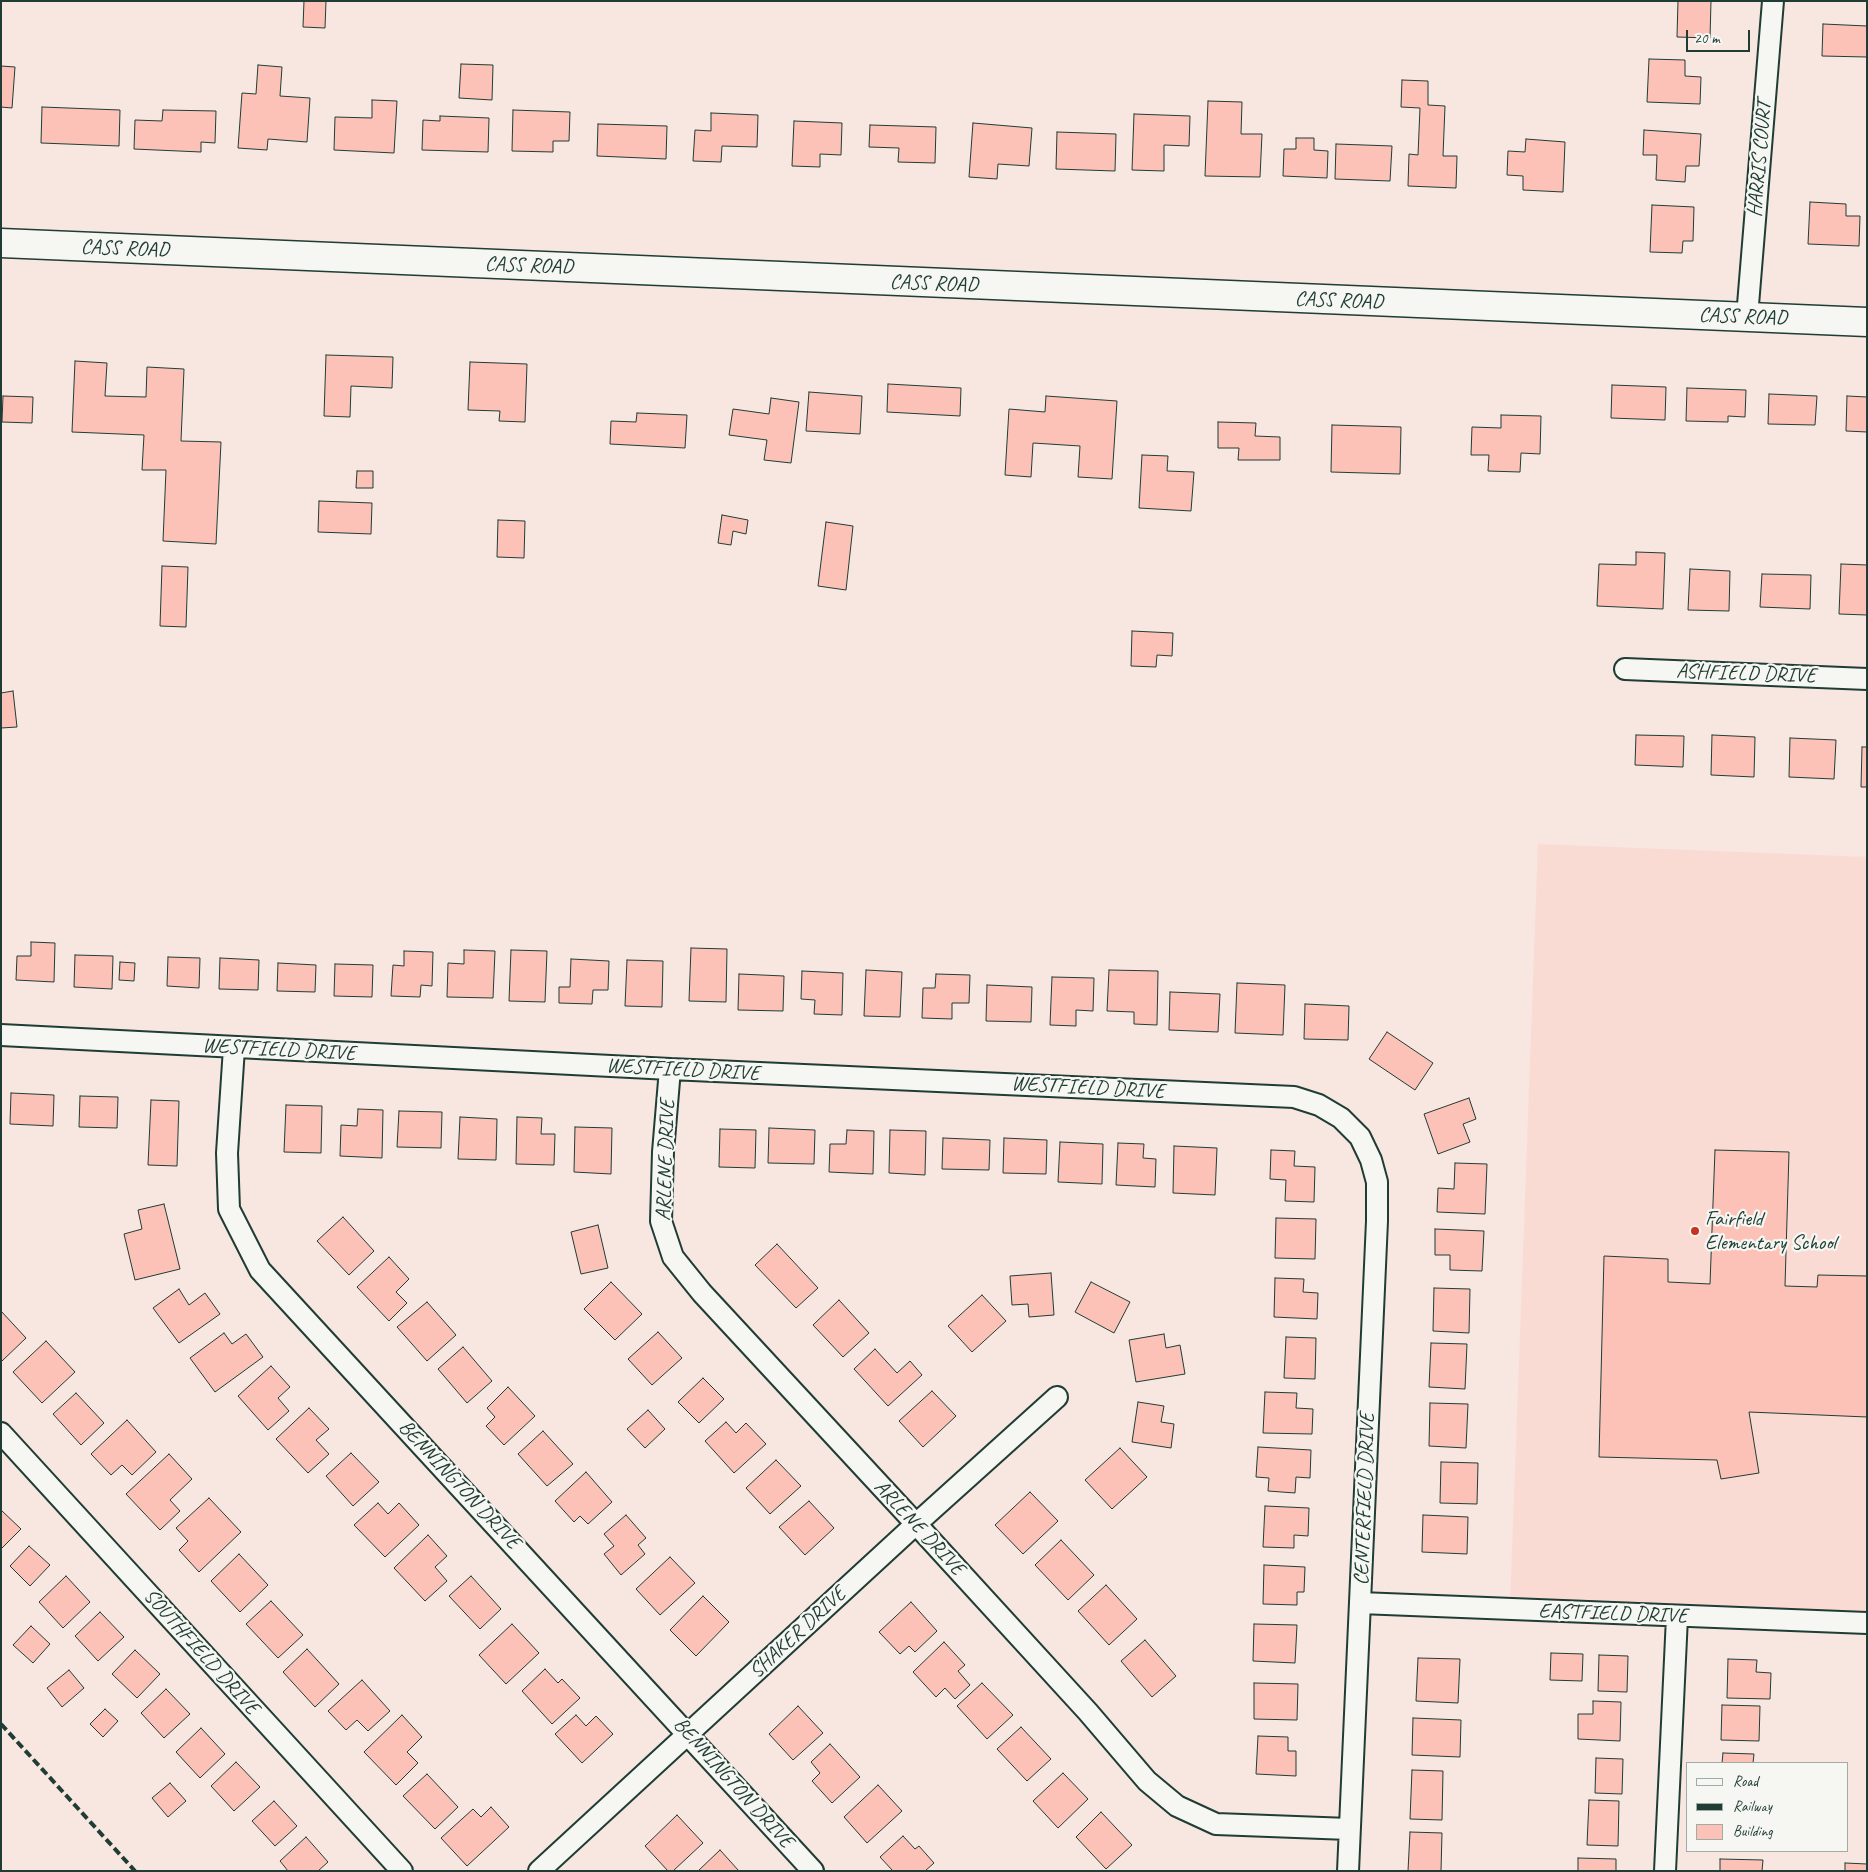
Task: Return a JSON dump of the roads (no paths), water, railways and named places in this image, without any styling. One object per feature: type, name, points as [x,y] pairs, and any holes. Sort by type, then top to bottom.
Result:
[{"type":"street","name":"HARRIS COURT","points":[[1747,317],[1773,1]]},
{"type":"street","name":"CASS ROAD","points":[[1,243],[1867,322]]},
{"type":"street","name":"ASHFIELD DRIVE","points":[[1625,669],[1867,680]]},
{"type":"street","name":"WESTFIELD DRIVE","points":[[1,1035],[234,1048],[1294,1098],[1319,1105],[1341,1118],[1356,1132]]},
{"type":"street","name":"BENNINGTON DRIVE","points":[[234,1048],[228,1153],[229,1209],[260,1270],[813,1871]]},
{"type":"street","name":"ARLENE DRIVE","points":[[670,1069],[663,1152],[662,1221],[673,1257],[702,1293],[1088,1712],[1147,1781],[1177,1806],[1216,1824],[1349,1829]]},
{"type":"street","name":"CENTERFIELD DRIVE","points":[[1348,1871],[1377,1182],[1371,1160],[1356,1132]]},
{"type":"street","name":"SHAKER DRIVE","points":[[539,1871],[1057,1397]]},
{"type":"street","name":"SOUTHFIELD DRIVE","points":[[1,1433],[402,1871]]},
{"type":"street","name":"EASTFIELD DRIVE","points":[[1360,1603],[1867,1624]]},
{"type":"street","points":[[1665,1871],[1677,1617]]},
{"type":"railway","points":[[1,1724],[135,1871]]},
{"type":"place","name":"Fairfield Elementary School","points":[[1695,1231]]}]
